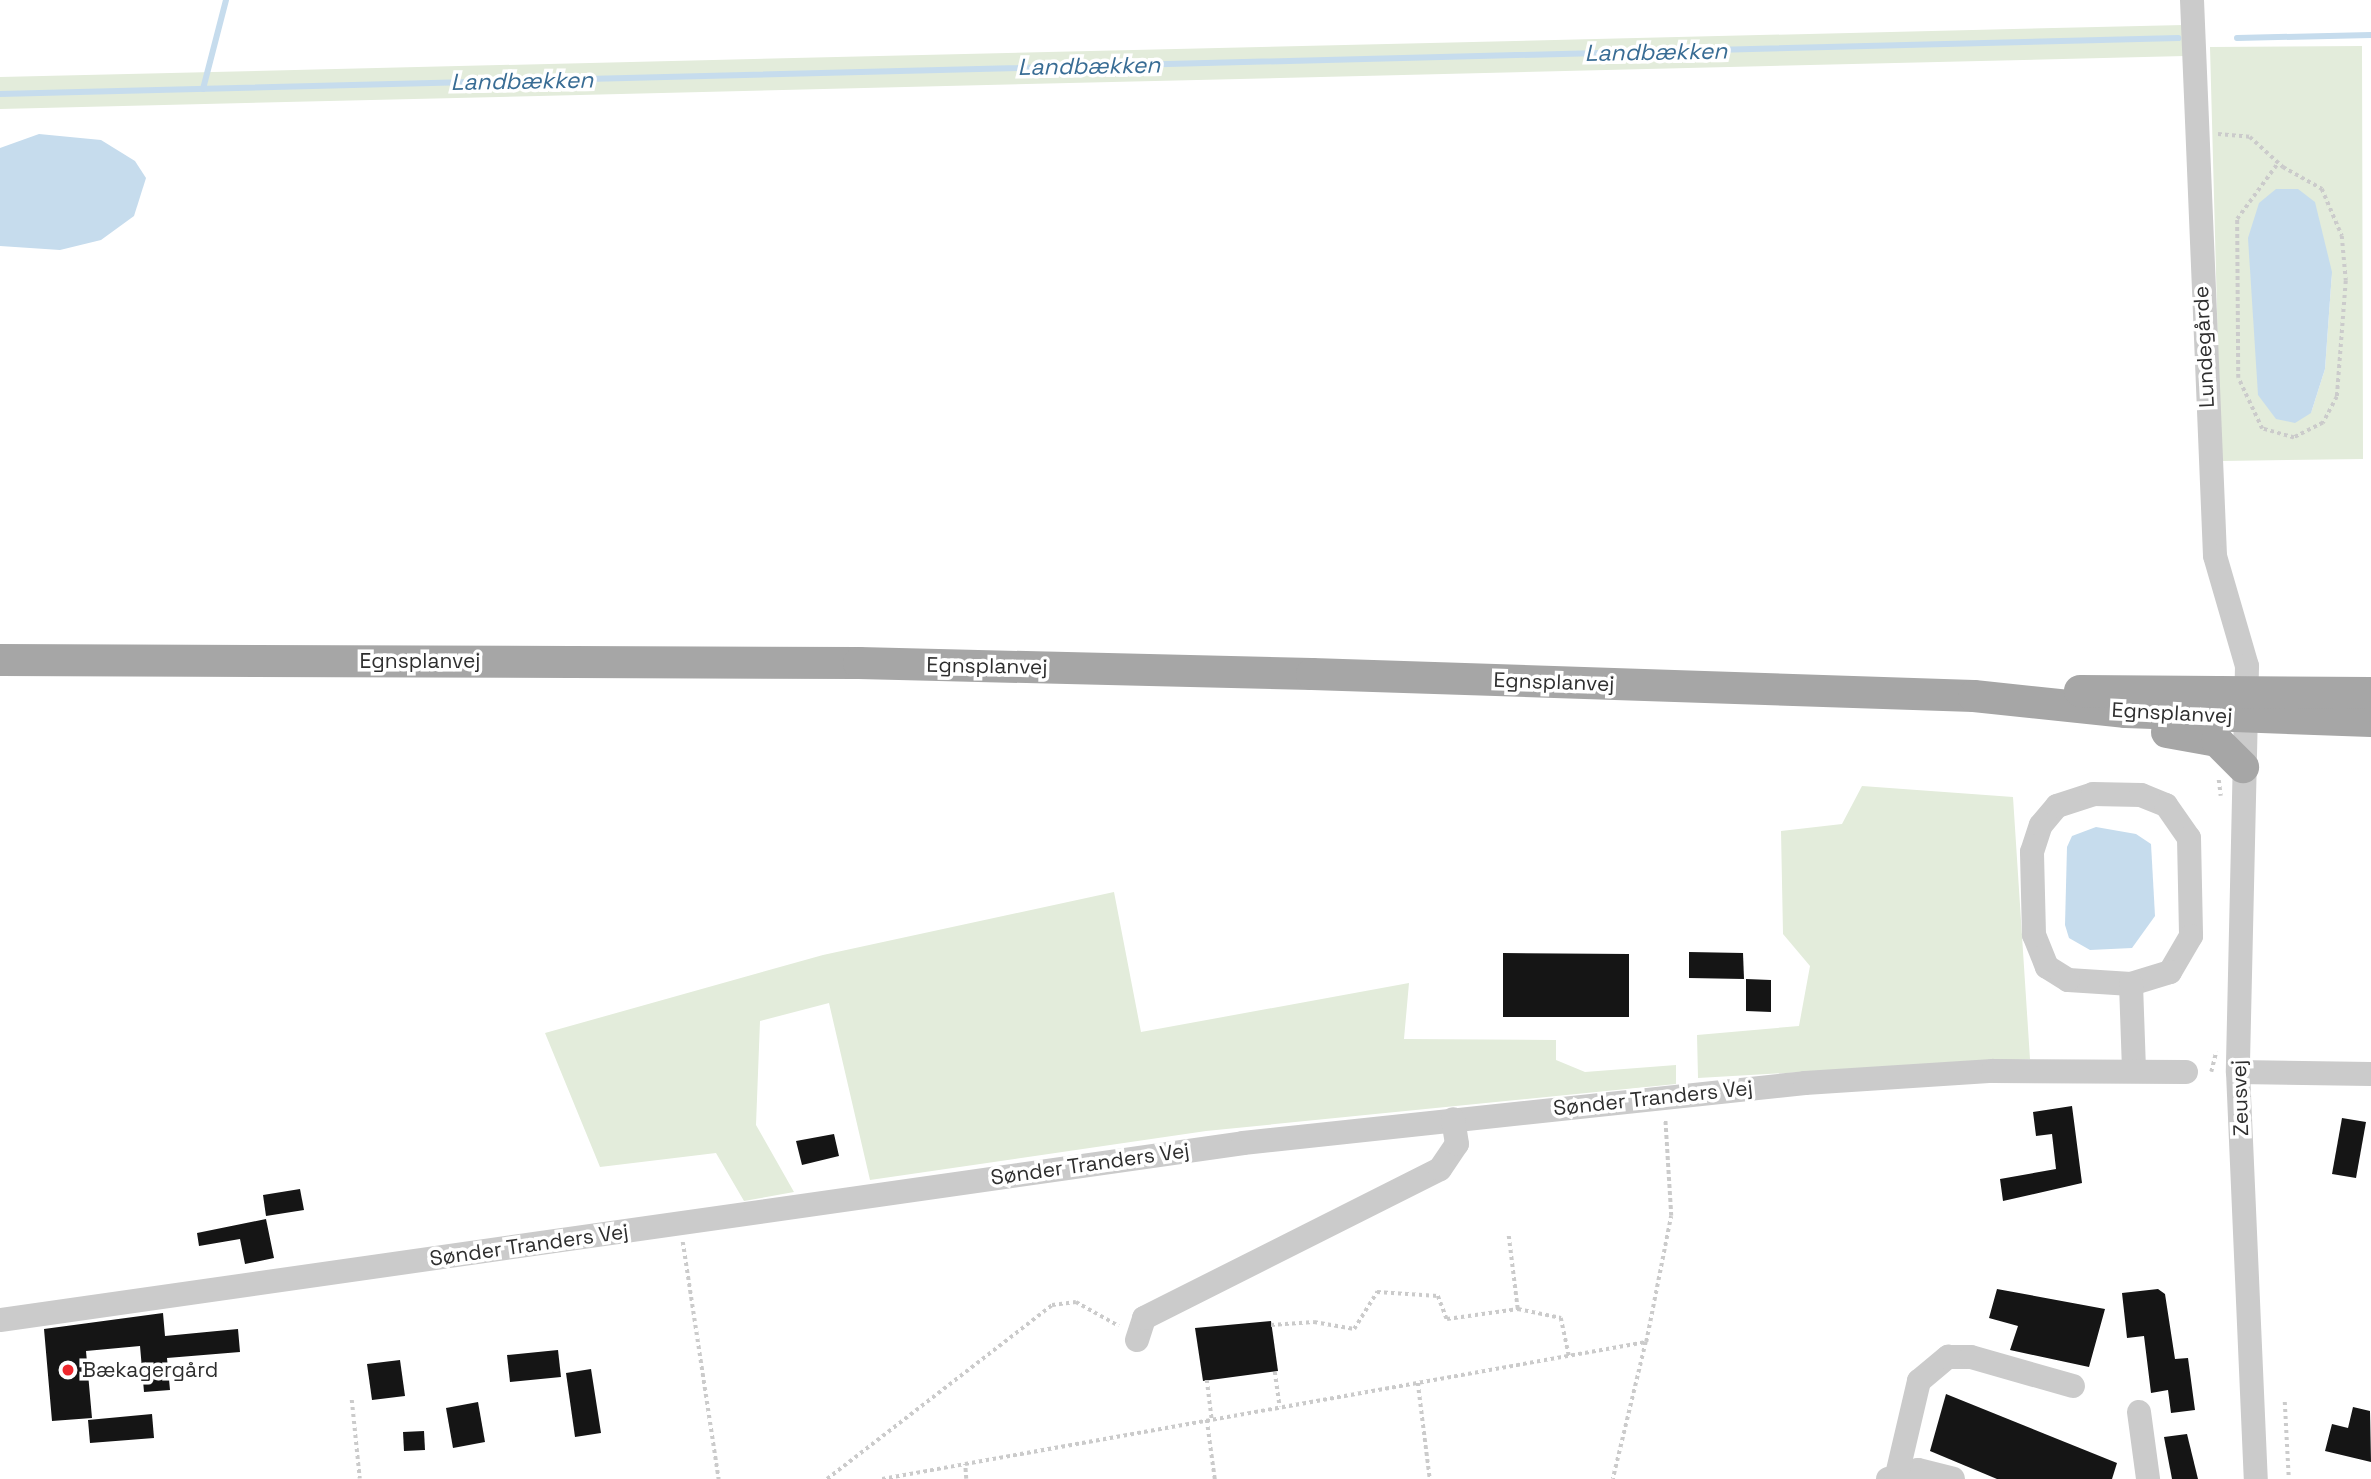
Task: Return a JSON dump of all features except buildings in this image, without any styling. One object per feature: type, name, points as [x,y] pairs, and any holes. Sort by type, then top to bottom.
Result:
[{"type":"main road","name":"Egnsplanvej","points":[[0,660],[859,663],[2246,704],[2371,721]]},
{"type":"main road","points":[[1821,691],[2203,736],[2227,747],[2243,767]]},
{"type":"main road","name":"Egnsplanvej","points":[[2246,704],[2371,694]]},
{"type":"street","name":"Lundegårde","points":[[2192,0],[2195,132],[2215,556],[2245,652],[2246,704]]},
{"type":"street","name":"Zeusvej","points":[[2246,704],[2238,1072],[2256,1479]]},
{"type":"street","points":[[2093,794],[2141,795],[2166,805],[2189,838],[2187,947],[2170,972],[2132,984],[2068,980],[2047,967],[2034,935],[2032,852],[2041,825],[2057,806],[2093,794]]},
{"type":"street","points":[[2132,984],[2134,1071]]},
{"type":"street","name":"Sønder Tranders Vej","points":[[0,1320],[680,1223],[1453,1119],[1664,1096],[1993,1071],[2186,1072]]},
{"type":"street","points":[[2238,1072],[2371,1074]]},
{"type":"street","points":[[1137,1336],[1144,1318],[1440,1169],[1457,1144],[1453,1119]]},
{"type":"street","points":[[1893,1478],[1919,1381],[1948,1357],[1971,1357],[2073,1386]]},
{"type":"street","points":[[2139,1412],[2147,1479]]},
{"type":"street","points":[[1893,1478],[1918,1470],[1953,1479]]},
{"type":"path","points":[[2195,132],[2250,137],[2278,163],[2322,189],[2334,209],[2346,281],[2337,397],[2323,423],[2294,438],[2262,429],[2238,378],[2237,219],[2278,163]]},
{"type":"path","points":[[1613,1479],[1646,1342],[1671,1216],[1664,1096]]},
{"type":"path","points":[[680,1223],[719,1479]]},
{"type":"path","points":[[1509,1236],[1518,1308]]},
{"type":"path","points":[[1271,1325],[1314,1322],[1354,1329],[1377,1292],[1438,1296],[1447,1319],[1518,1308],[1561,1318],[1569,1356]]},
{"type":"path","points":[[827,1479],[1052,1305],[1076,1302],[1137,1336]]},
{"type":"path","points":[[882,1479],[1646,1342]]},
{"type":"path","points":[[1275,1372],[1280,1407]]},
{"type":"path","points":[[1207,1380],[1215,1479]]},
{"type":"path","points":[[1418,1382],[1430,1479]]},
{"type":"path","points":[[352,1400],[360,1479]]},
{"type":"path","points":[[2285,1402],[2289,1479]]},
{"type":"path","points":[[965,1464],[966,1479]]},
{"type":"green space","points":[[2184,25],[2185,56],[0,109],[0,77]]},
{"type":"green space","points":[[2362,46],[2363,459],[2221,461],[2210,47]],"holes":[[[2332,272],[2325,369],[2311,413]]]},
{"type":"green space","points":[[1862,786],[2013,797],[2030,1059],[1698,1078],[1697,1035],[1799,1026],[1810,966],[1783,934],[1781,831],[1842,824]]},
{"type":"green space","points":[[1114,892],[1141,1032],[1409,983],[1404,1039],[1556,1040],[1556,1060],[1585,1072],[1676,1065],[1676,1084],[1206,1131],[870,1180],[829,1003],[760,1021],[756,1125],[794,1192],[744,1201],[716,1153],[600,1167],[545,1033],[823,955]]},
{"type":"water","points":[[39,134],[101,140],[135,161],[146,178],[134,216],[101,240],[60,250],[0,246],[0,148]]},
{"type":"water","points":[[2276,189],[2298,189],[2315,202],[2332,272],[2325,369],[2311,413],[2295,423],[2276,419],[2258,395],[2248,238],[2259,203]]},
{"type":"water","points":[[2096,827],[2136,834],[2151,844],[2155,916],[2132,948],[2090,950],[2069,938],[2065,925],[2067,847],[2072,836]]},
{"type":"waterway","points":[[203,89],[226,0]]},
{"type":"waterway","name":"Landbækken","points":[[2237,38],[2371,35]]},
{"type":"waterway","name":"Landbækken","points":[[0,94],[2178,38]]},
{"type":"place","name":"Bækagergård","points":[[68,1370]]}]
